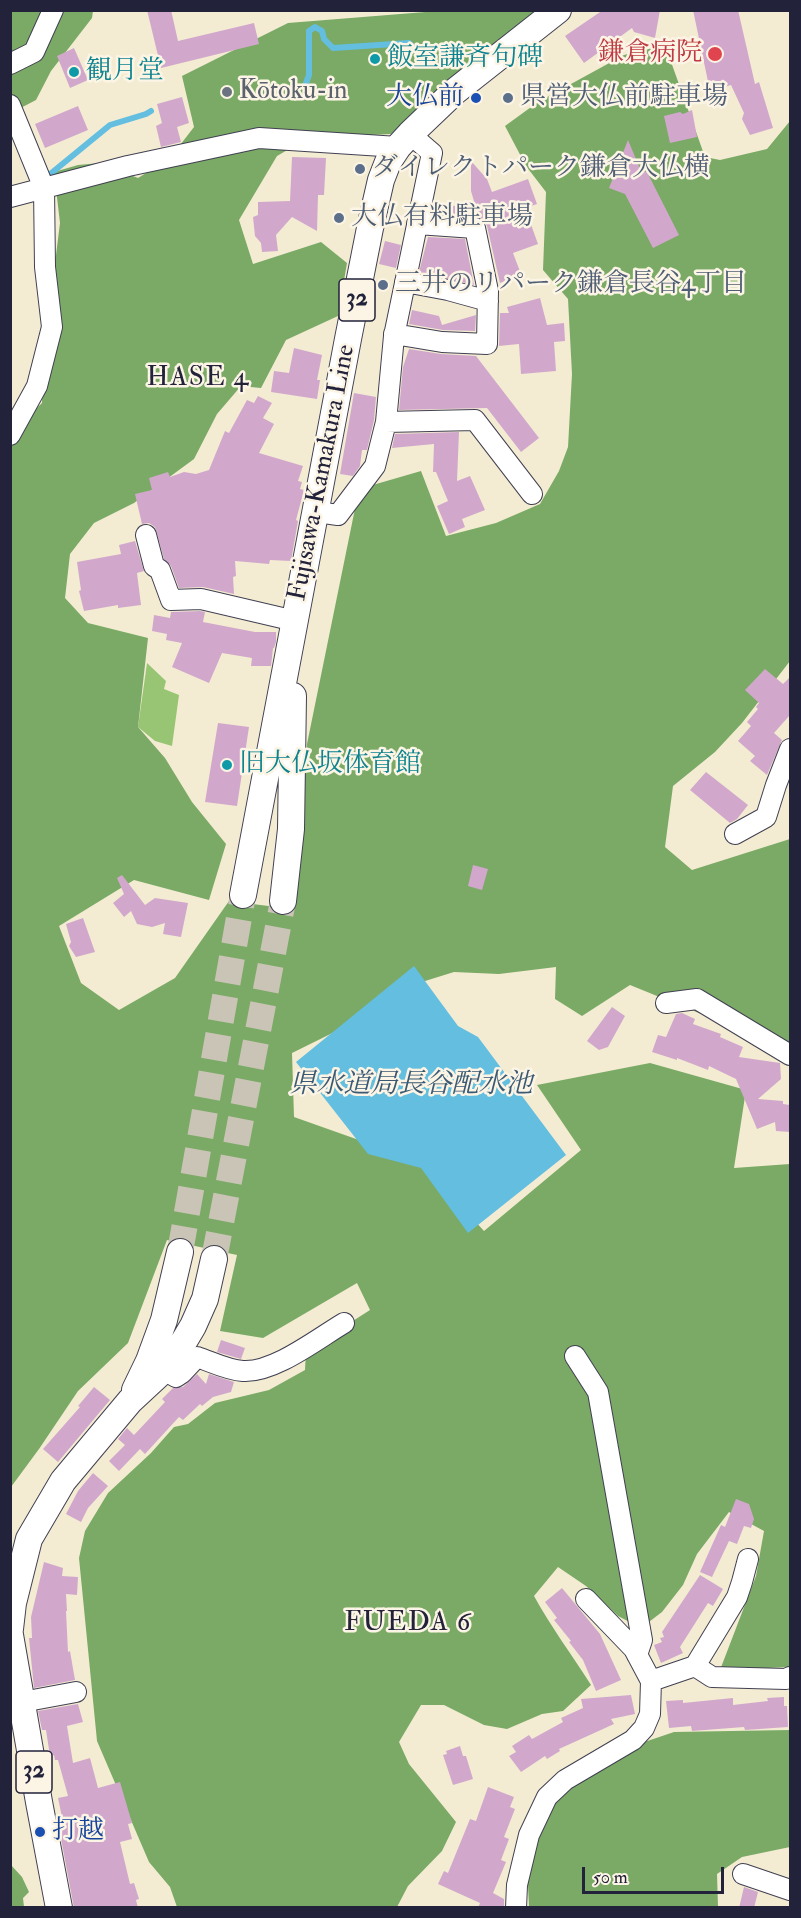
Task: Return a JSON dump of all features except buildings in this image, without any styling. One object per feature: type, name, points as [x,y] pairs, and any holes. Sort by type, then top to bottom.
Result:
[{"type":"main road","name":"Fujisawa-Kamakura Line","points":[[295,621],[370,228],[381,180],[388,162],[404,140],[454,92],[558,10]]},
{"type":"main road","name":"32","points":[[243,895],[295,621]]},
{"type":"main road","name":"32","points":[[283,901],[291,829],[295,621]]},
{"type":"main road","points":[[130,1401],[149,1361],[164,1320],[180,1252]]},
{"type":"main road","points":[[10,1629],[13,1603],[29,1539],[63,1481],[130,1401],[171,1363],[194,1326],[205,1299],[214,1258]]},
{"type":"main road","name":"32","points":[[10,1635],[59,1908]]},
{"type":"street","points":[[10,64],[34,52],[53,10]]},
{"type":"street","points":[[10,105],[44,188],[45,267],[52,327],[37,386],[10,435]]},
{"type":"street","points":[[10,197],[128,166],[260,138],[404,140],[432,153],[394,334],[386,422],[375,466],[338,515],[317,512]]},
{"type":"street","points":[[394,334],[442,342],[487,344],[488,291],[475,228],[417,224]]},
{"type":"street","points":[[405,282],[488,301]]},
{"type":"street","points":[[386,422],[475,420],[532,494]]},
{"type":"street","points":[[146,535],[154,566],[160,570],[171,600],[201,599],[295,621]]},
{"type":"street","points":[[735,834],[766,817],[790,749]]},
{"type":"street","points":[[666,1003],[697,999],[790,1055]]},
{"type":"street","points":[[164,1370],[176,1377],[197,1357],[239,1371],[263,1368],[280,1362],[344,1323]]},
{"type":"street","points":[[575,1356],[598,1392],[642,1640],[637,1655]]},
{"type":"street","points":[[651,1681],[695,1666],[737,1597],[748,1558]]},
{"type":"street","points":[[516,1908],[517,1885],[529,1835],[547,1797],[565,1780],[633,1740],[644,1728],[650,1714],[651,1681],[634,1649],[586,1599]]},
{"type":"street","points":[[695,1666],[712,1677],[786,1679],[790,1677]]},
{"type":"street","points":[[22,1702],[76,1692]]},
{"type":"street","points":[[743,1874],[790,1890]]},
{"type":"green space","points":[[11,11],[93,11],[92,18],[51,71],[36,100],[11,113]]},
{"type":"green space","points":[[438,11],[541,11],[542,13],[391,134],[308,138],[277,156],[239,220],[253,264],[321,242],[347,263],[338,316],[286,340],[261,388],[241,386],[217,414],[194,459],[134,503],[94,523],[70,554],[65,598],[88,623],[148,638],[138,727],[165,758],[192,802],[226,844],[209,900],[134,880],[59,926],[81,983],[119,1010],[175,978],[229,901],[292,909],[307,744],[359,489],[421,471],[446,536],[496,523],[540,504],[559,471],[568,447],[572,374],[568,299],[543,270],[546,192],[526,166],[505,126],[538,102],[624,55],[665,45],[705,157],[720,160],[767,149],[790,121],[790,661],[742,723],[715,752],[673,786],[665,847],[692,870],[790,839],[790,1050],[630,985],[582,1016],[555,999],[556,967],[499,974],[454,972],[409,986],[379,1010],[292,1053],[294,1117],[421,1162],[484,1231],[581,1150],[537,1085],[650,1063],[746,1090],[734,1168],[790,1164],[790,1667],[720,1670],[756,1576],[764,1531],[729,1512],[697,1554],[683,1585],[662,1612],[641,1628],[618,1616],[586,1586],[558,1567],[534,1596],[591,1685],[563,1711],[542,1714],[507,1729],[484,1725],[444,1705],[421,1705],[399,1742],[409,1764],[456,1822],[442,1851],[408,1886],[397,1907],[177,1907],[170,1887],[149,1862],[97,1741],[79,1558],[85,1531],[108,1493],[151,1453],[174,1427],[188,1424],[215,1403],[269,1390],[305,1370],[306,1351],[370,1310],[357,1283],[263,1338],[220,1331],[237,1255],[167,1240],[128,1343],[78,1391],[11,1487],[10,434],[42,403],[48,280],[56,255],[60,223],[54,172],[78,165],[100,163],[138,178],[170,158],[194,127],[182,76],[288,23]]},
{"type":"green space","points":[[147,663],[166,681],[164,689],[179,695],[172,746],[155,741],[138,727]]},
{"type":"green space","points":[[790,1730],[790,1847],[742,1857],[717,1874],[718,1907],[529,1907],[527,1864],[555,1799],[600,1757],[674,1732]]},
{"type":"green space","points":[[11,1865],[22,1877],[29,1892],[23,1898],[24,1907],[11,1907]]},
{"type":"water","name":"県水道局長谷配水池","points":[[414,966],[458,1026],[478,1037],[566,1155],[468,1233],[421,1168],[368,1154],[296,1062]]},
{"type":"waterway","points":[[306,83],[309,75],[309,31],[315,27],[322,31],[324,39],[333,48],[409,43],[418,53]]},
{"type":"waterway","points":[[49,175],[110,125],[151,111]]},
{"type":"tunnel","points":[[180,1252],[243,895]]},
{"type":"tunnel","points":[[214,1259],[283,901]]},
{"type":"place","name":"鎌倉病院","points":[[715,54]]},
{"type":"place","name":"飯室謙斉句碑","points":[[375,59]]},
{"type":"place","name":"観月堂","points":[[74,72]]},
{"type":"place","name":"Kōtoku-in","points":[[227,92]]},
{"type":"place","name":"大仏前","points":[[476,98]]},
{"type":"place","name":"県営大仏前駐車場","points":[[508,98]]},
{"type":"place","name":"ダイレクトパーク鎌倉大仏横","points":[[360,169]]},
{"type":"place","name":"大仏有料駐車場","points":[[339,218]]},
{"type":"place","name":"三井のリパーク鎌倉長谷4丁目","points":[[383,285]]},
{"type":"place","name":"旧大仏坂体育館","points":[[227,765]]},
{"type":"place","name":"打越","points":[[40,1832]]},
{"type":"district","name":"HASE 4","points":[[198,379]]},
{"type":"district","name":"FUEDA 6","points":[[408,1624]]}]
